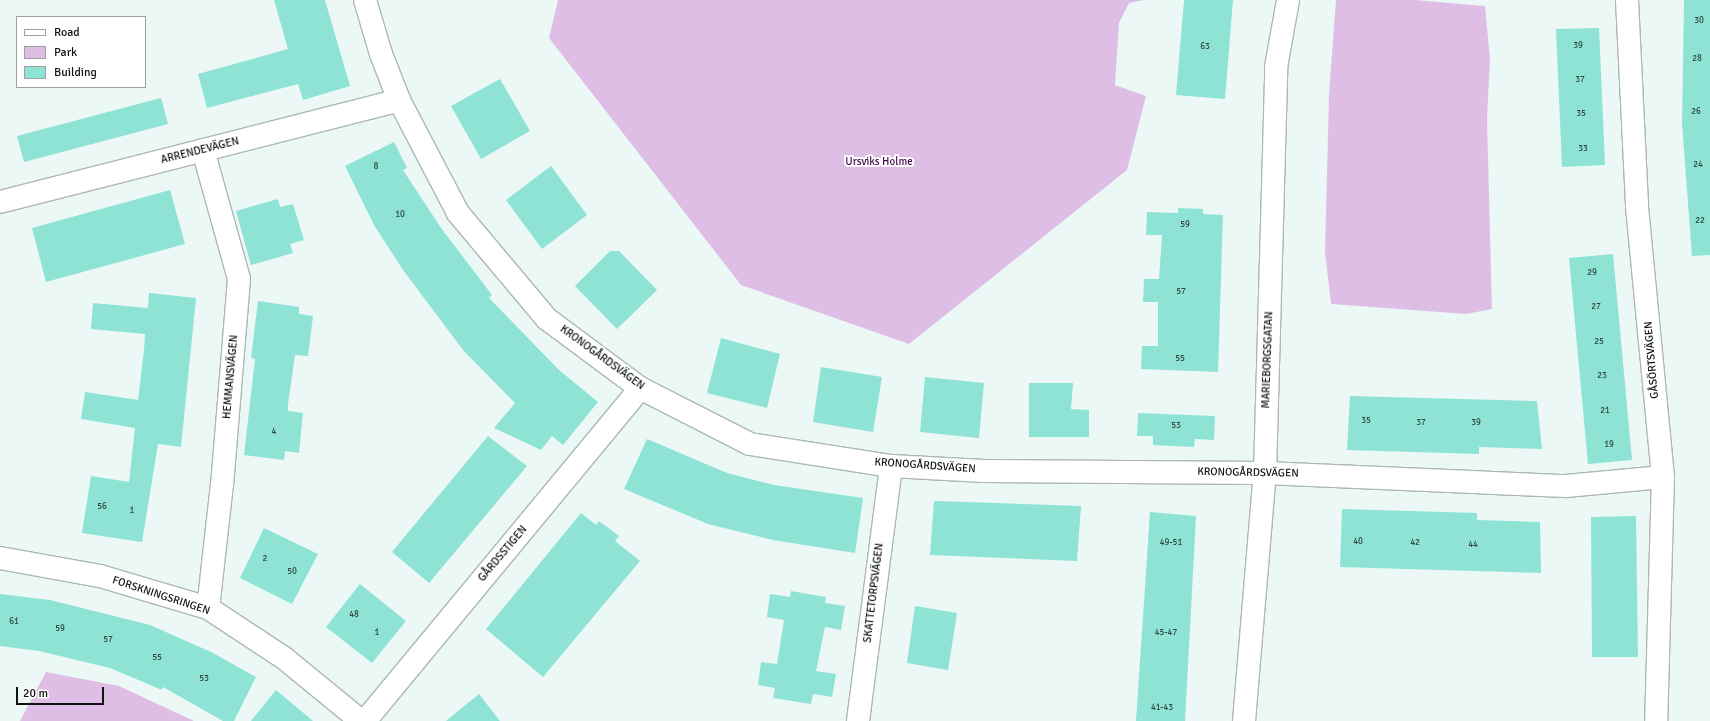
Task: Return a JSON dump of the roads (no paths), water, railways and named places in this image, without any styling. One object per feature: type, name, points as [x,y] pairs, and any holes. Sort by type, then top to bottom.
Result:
[{"type":"street","name":"KRONOGÅRDSVÄGEN","points":[[365,0],[381,54],[399,100],[458,213],[547,319],[640,388],[750,444],[891,466],[984,471],[1265,473],[1566,486],[1663,477]]},
{"type":"street","name":"MARIEBORGSGATAN","points":[[1244,721],[1265,473],[1276,67],[1288,0]]},
{"type":"street","name":"GÅSÖRTSVÄGEN","points":[[1627,0],[1637,207],[1663,477],[1656,721]]},
{"type":"street","name":"ARRENDEVÄGEN","points":[[0,202],[399,100]]},
{"type":"street","name":"HEMMANSVÄGEN","points":[[203,150],[239,279],[222,484],[208,608]]},
{"type":"street","name":"GÅRDSSTIGEN","points":[[365,721],[640,388]]},
{"type":"street","name":"SKATTETORPSVÄGEN","points":[[858,721],[891,466]]},
{"type":"street","name":"FORSKNINGSRINGEN","points":[[0,558],[100,576],[208,608],[284,658],[361,721]]},
{"type":"park label","name":"Ursviks Holme","points":[[879,162]]}]
